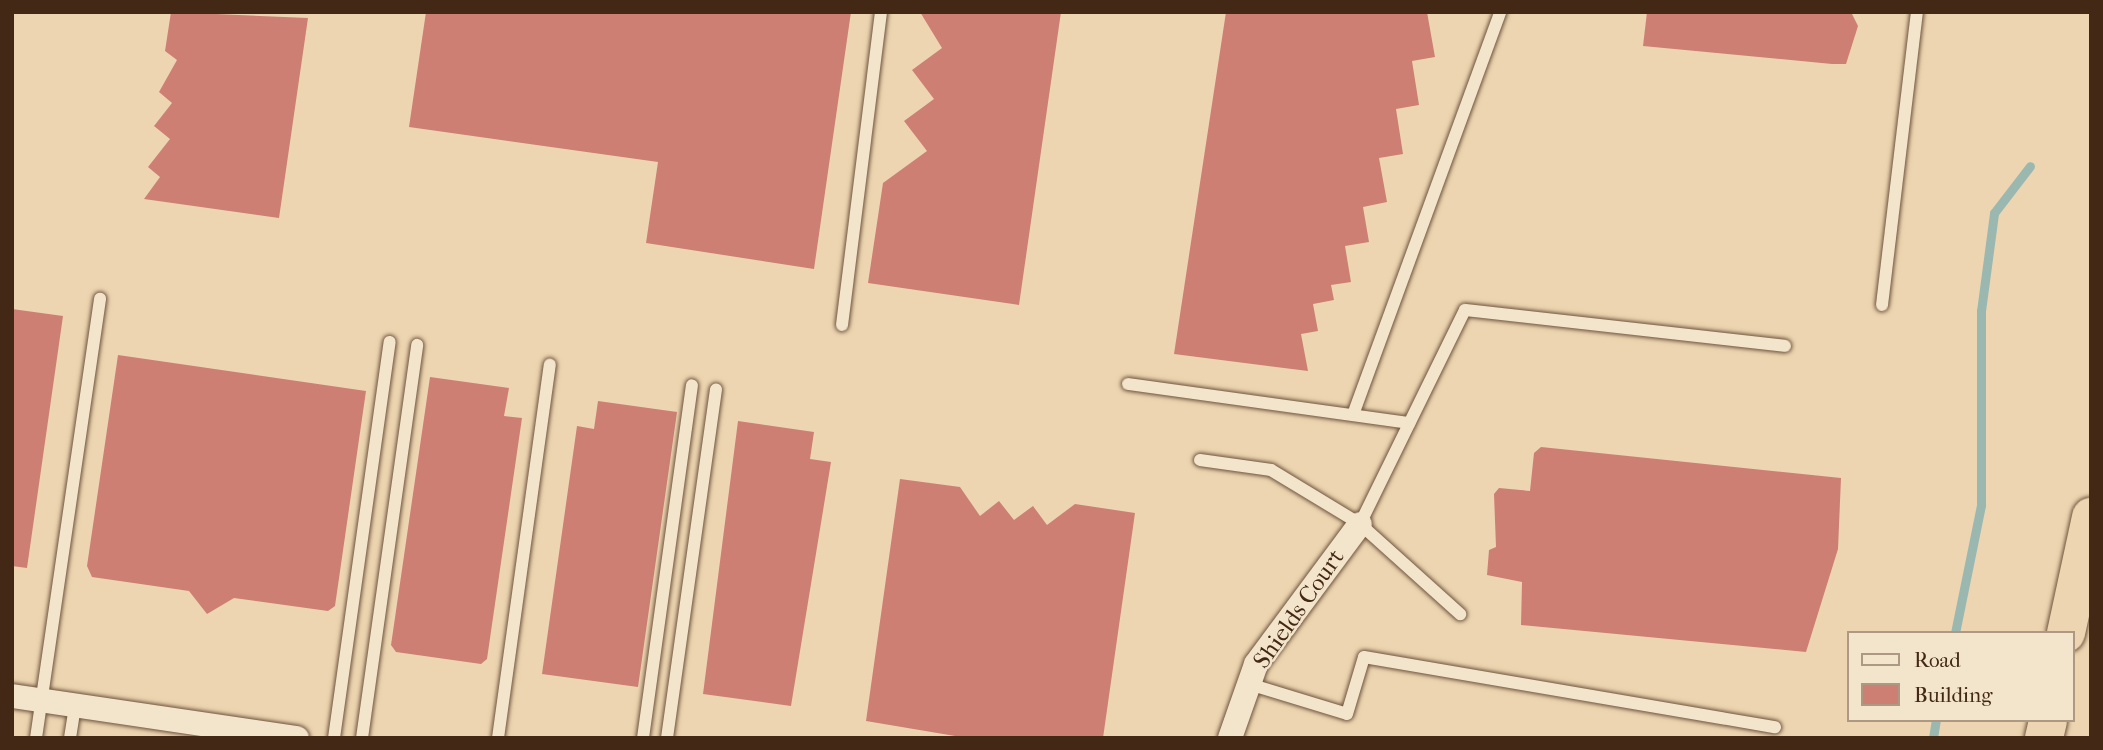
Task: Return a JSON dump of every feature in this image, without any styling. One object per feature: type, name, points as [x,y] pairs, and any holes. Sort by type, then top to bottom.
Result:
[{"type":"highway","points":[[2066,631],[2091,517]]},
{"type":"street","name":"Shields Court","points":[[1230,738],[1256,664],[1360,524]]},
{"type":"street","points":[[12,696],[297,738]]},
{"type":"lane","points":[[842,325],[881,12]]},
{"type":"lane","points":[[1354,412],[1500,12]]},
{"type":"lane","points":[[1882,305],[1917,12]]},
{"type":"lane","points":[[37,738],[100,299]]},
{"type":"lane","points":[[1360,524],[1465,310],[1785,345]]},
{"type":"lane","points":[[334,738],[390,342]]},
{"type":"lane","points":[[362,738],[417,345]]},
{"type":"lane","points":[[498,738],[550,365]]},
{"type":"lane","points":[[1128,384],[1354,412],[1409,424]]},
{"type":"lane","points":[[643,738],[692,385]]},
{"type":"lane","points":[[667,738],[716,389]]},
{"type":"lane","points":[[1200,460],[1271,470],[1360,524],[1460,614]]},
{"type":"lane","points":[[1249,684],[1347,714],[1364,657],[1775,727]]},
{"type":"lane","points":[[70,738],[75,705]]},
{"type":"building","points":[[171,12],[308,18],[279,218],[144,199],[160,177],[148,167],[170,139],[154,126],[172,103],[159,92],[177,60],[165,51]]},
{"type":"building","points":[[426,12],[851,12],[814,269],[646,243],[658,162],[409,127]]},
{"type":"building","points":[[920,12],[1061,12],[1019,305],[868,283],[883,183],[927,151],[904,121],[934,99],[912,70],[942,48]]},
{"type":"building","points":[[1226,12],[1427,12],[1435,57],[1412,61],[1419,105],[1396,109],[1403,154],[1379,158],[1387,202],[1363,207],[1369,242],[1345,246],[1351,282],[1331,285],[1334,300],[1313,304],[1318,331],[1301,334],[1308,371],[1174,354]]},
{"type":"building","points":[[1647,12],[1851,12],[1858,26],[1846,64],[1832,64],[1643,46]]},
{"type":"building","points":[[12,309],[63,316],[27,568],[12,566]]},
{"type":"building","points":[[118,355],[366,391],[335,606],[328,611],[234,598],[207,614],[189,591],[92,577],[87,566]]},
{"type":"building","points":[[430,377],[509,388],[504,416],[522,418],[487,659],[481,664],[396,652],[391,645]]},
{"type":"building","points":[[598,401],[677,412],[638,687],[542,674],[577,426],[594,429]]},
{"type":"building","points":[[738,421],[814,432],[810,459],[831,462],[791,706],[703,694]]},
{"type":"building","points":[[1541,447],[1841,478],[1838,549],[1806,652],[1521,625],[1522,582],[1487,575],[1489,550],[1496,547],[1494,494],[1499,488],[1530,491],[1534,453]]},
{"type":"building","points":[[900,479],[960,487],[980,516],[999,501],[1014,520],[1033,506],[1047,525],[1075,504],[1135,513],[1103,738],[967,738],[866,721]]},
{"type":"waterway","points":[[1955,631],[1981,505],[1981,311],[1994,213],[2030,166]]},
{"type":"waterway","points":[[1933,738],[1936,722]]}]
